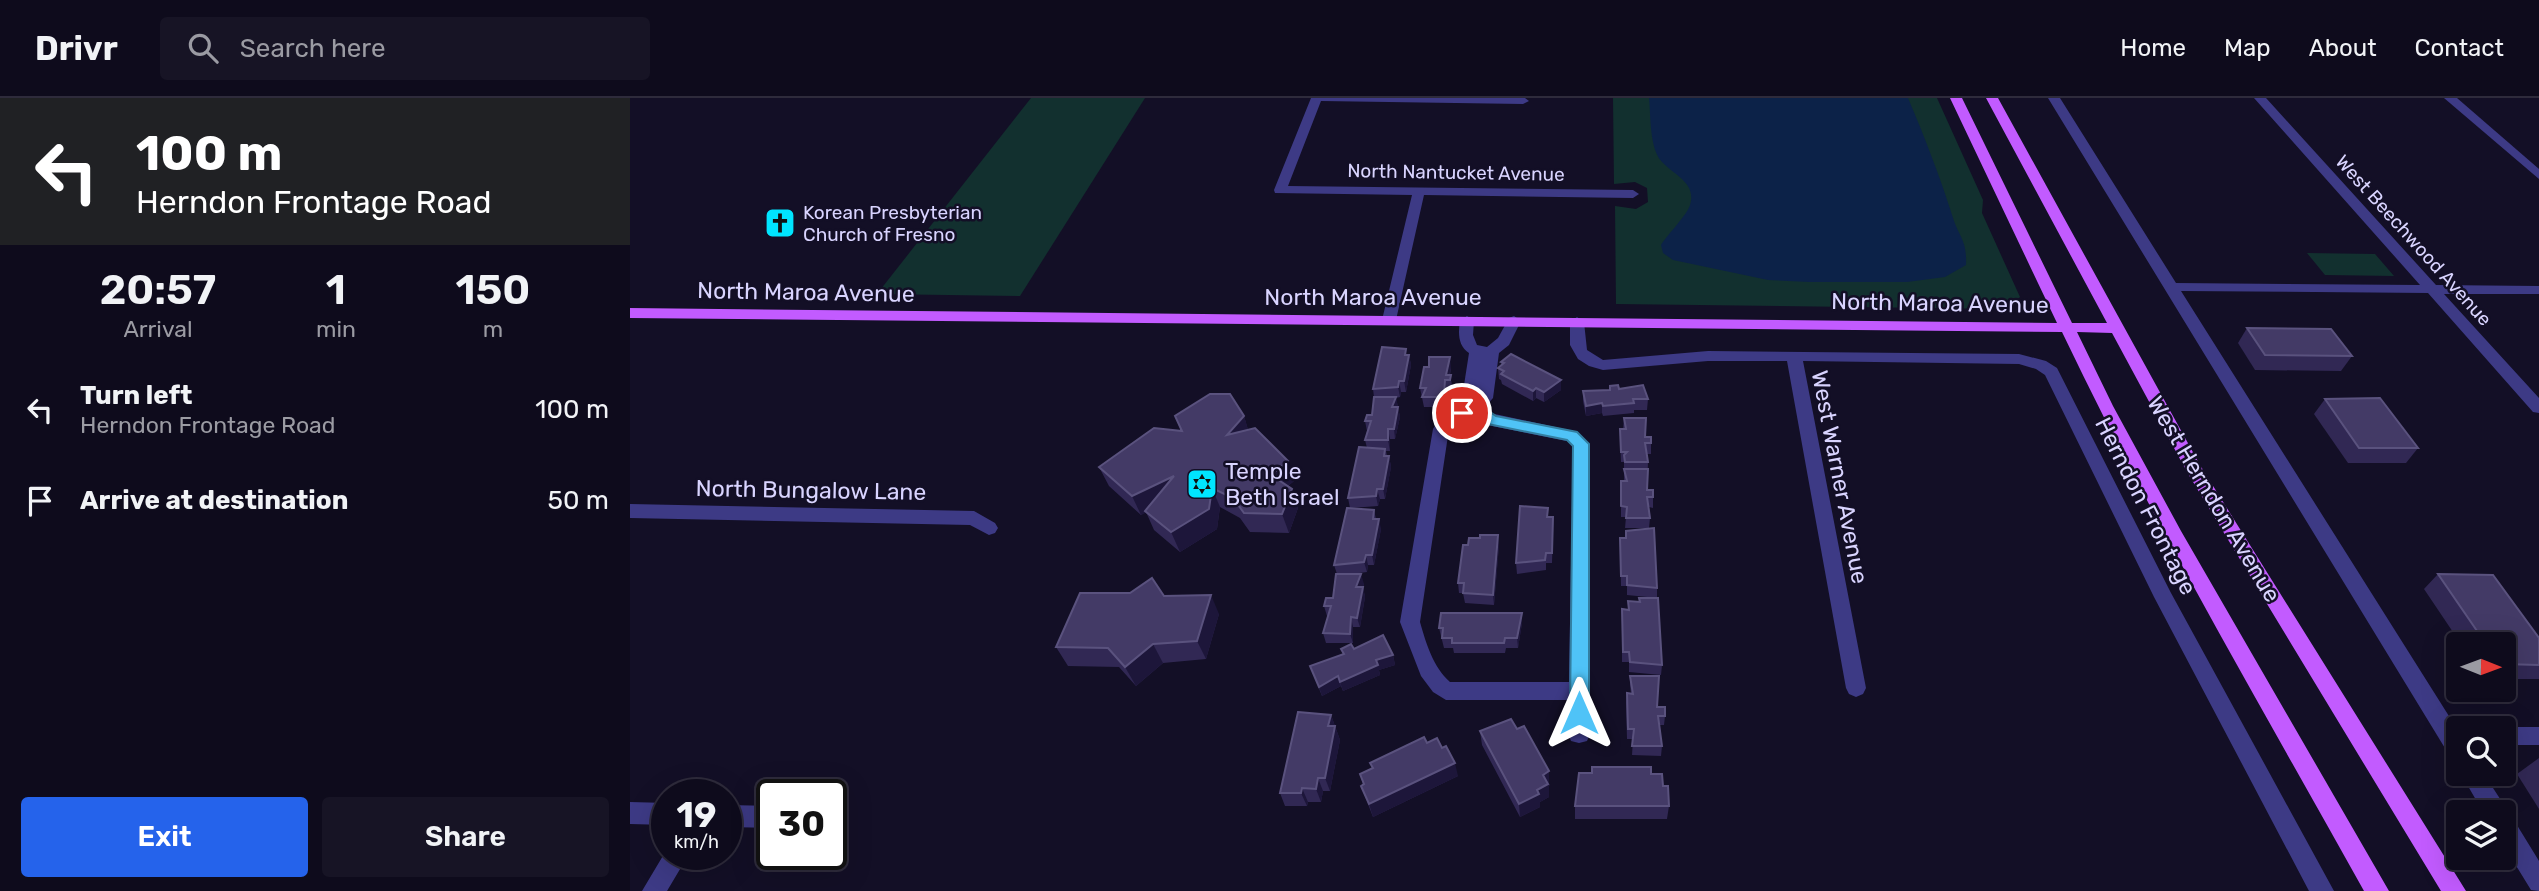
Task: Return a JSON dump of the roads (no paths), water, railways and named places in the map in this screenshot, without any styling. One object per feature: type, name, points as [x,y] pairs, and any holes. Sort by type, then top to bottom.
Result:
[{"type":"main road","name":"West Herndon Avenue","points":[[1956,98],[2066,328],[2175,536],[2377,891]]},
{"type":"main road","name":"West Herndon Avenue","points":[[1992,98],[2193,468],[2454,891]]},
{"type":"main road","name":"North Maroa Avenue","points":[[630,313],[2115,328]]},
{"type":"street","points":[[1317,98],[1523,101]]},
{"type":"street","name":"North Nantucket Avenue","points":[[1317,98],[1280,190],[1633,194]]},
{"type":"street","points":[[2054,98],[2446,727]]},
{"type":"street","name":"West Beechwood Avenue","points":[[2260,98],[2539,408]]},
{"type":"street","points":[[2450,98],[2539,175]]},
{"type":"street","points":[[1389,320],[1419,191]]},
{"type":"street","points":[[2171,288],[2539,290]]},
{"type":"street","points":[[1468,321],[1467,341],[1484,352]]},
{"type":"street","points":[[1514,321],[1506,342],[1484,352],[1470,403],[1484,417],[1493,421],[1572,436],[1581,444],[1579,734]]},
{"type":"street","name":"West Warner Avenue","points":[[1577,321],[1575,339],[1578,350],[1592,363],[1603,365],[1708,356],[1794,356],[1856,688]]},
{"type":"street","name":"Herndon Frontage","points":[[1794,356],[2019,359],[2040,365],[2050,372],[2056,379],[2093,460],[2164,597],[2322,891]]},
{"type":"street","points":[[1476,407],[1448,418],[1441,429],[1410,622],[1414,637],[1437,686],[1446,691],[1579,691]]},
{"type":"street","name":"North Bungalow Lane","points":[[630,511],[974,518],[989,528]]},
{"type":"street","points":[[2516,736],[2539,736]]},
{"type":"street","points":[[630,813],[651,814]]},
{"type":"street","points":[[2516,845],[2539,882]]},
{"type":"street","points":[[654,891],[667,870]]},
{"type":"water","points":[[1649,98],[1908,98],[1964,245],[1966,265],[1945,277],[1907,282],[1809,282],[1768,280],[1673,260],[1663,253],[1661,245],[1685,214],[1691,197],[1687,185],[1662,162],[1655,149]]},
{"type":"place","name":"Korean Presbyterian Church of Fresno","points":[[780,223]]},
{"type":"place","name":"Temple Beth Israel","points":[[1202,484]]}]
